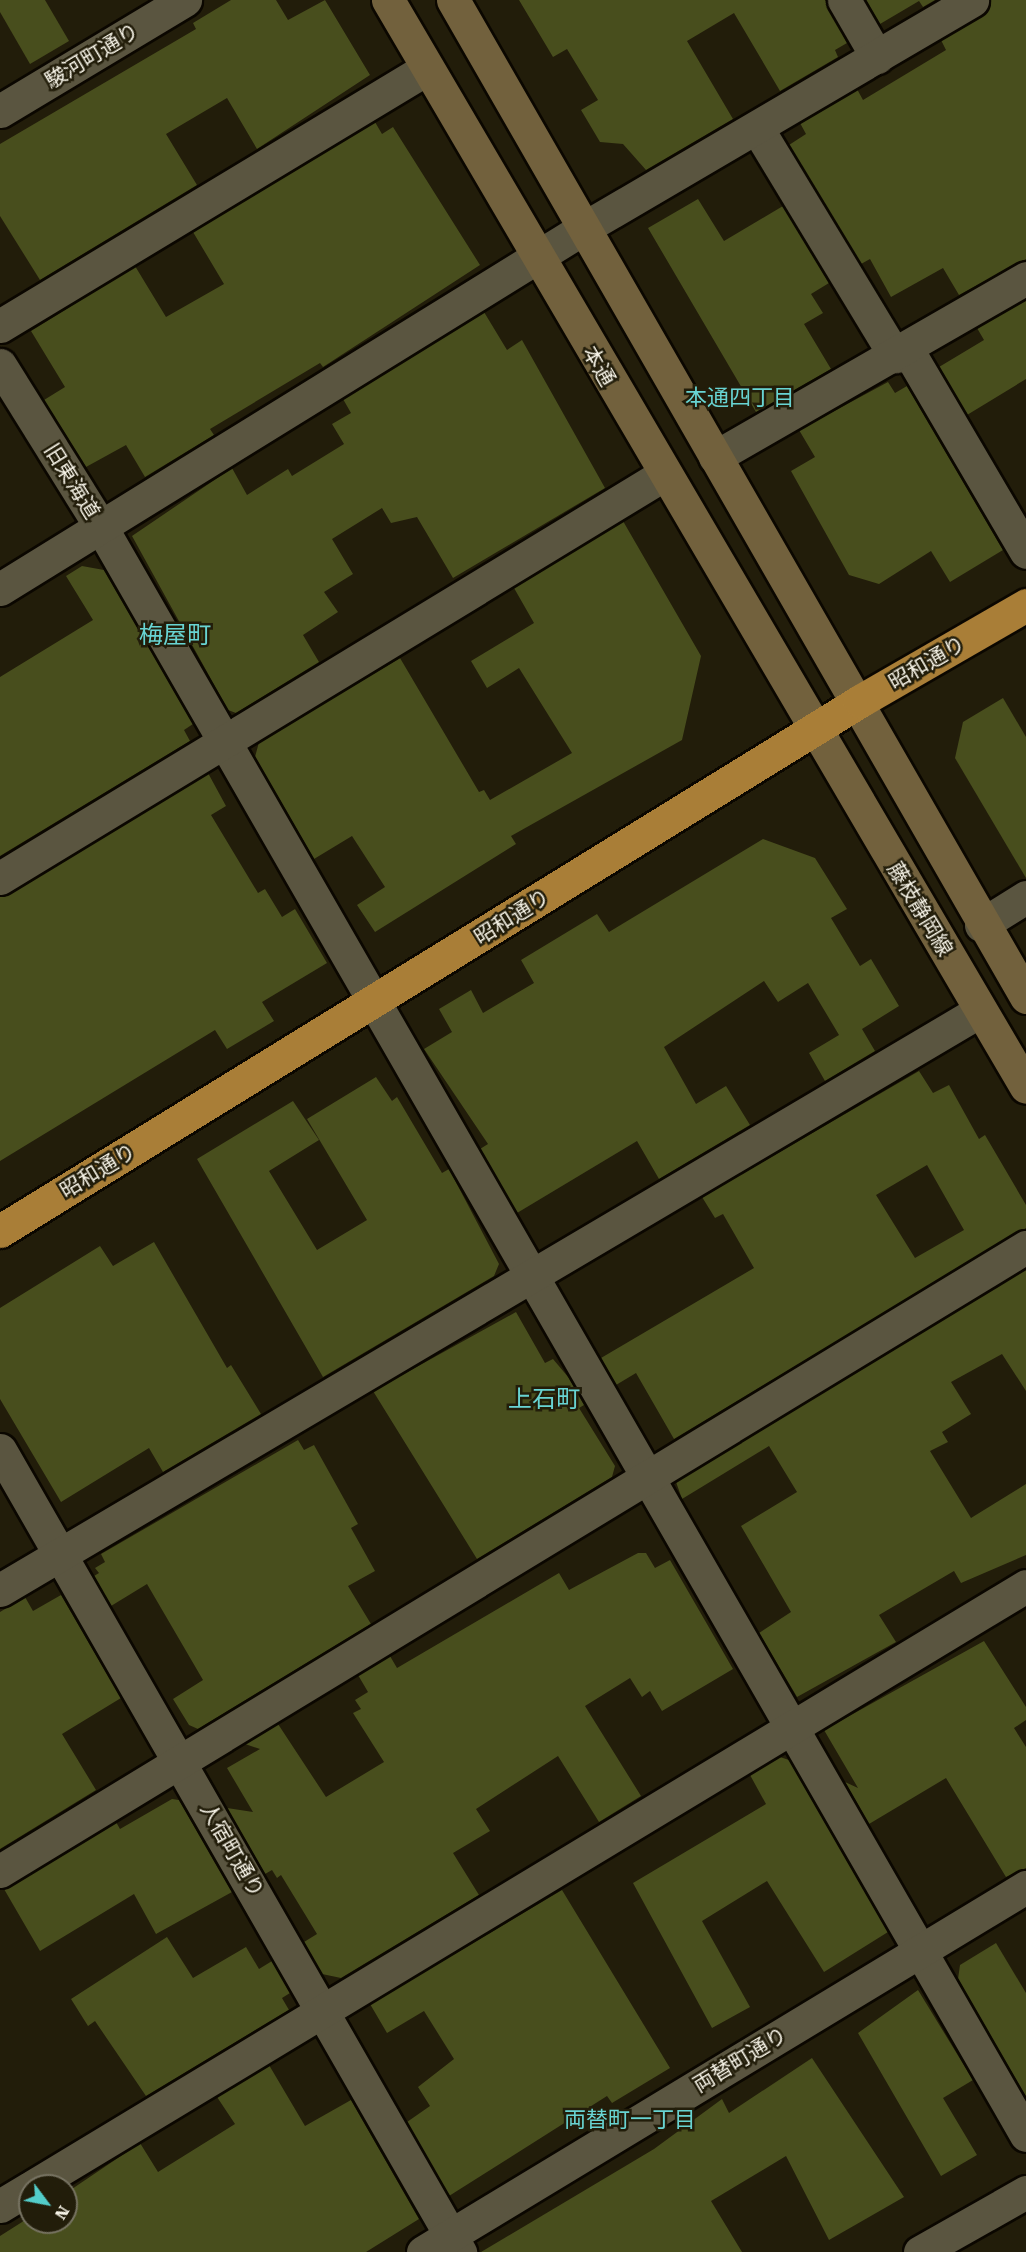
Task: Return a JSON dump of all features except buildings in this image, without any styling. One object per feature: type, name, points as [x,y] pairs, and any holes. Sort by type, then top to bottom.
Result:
[{"type":"highway","name":"昭和通り","points":[[0,1231],[372,1004],[860,701],[1026,605]]},
{"type":"main road","name":"本通","points":[[388,0],[536,258],[814,730]]},
{"type":"main road","points":[[453,0],[715,457],[860,701],[981,925],[1026,997]]},
{"type":"main road","name":"藤枝静岡線","points":[[814,730],[1026,1087]]},
{"type":"street","points":[[844,0],[877,57]]},
{"type":"street","points":[[972,0],[584,228],[101,526],[372,1004],[531,1276],[646,1479],[794,1729],[1026,2136]]},
{"type":"street","name":"駿河町通り","points":[[0,111],[172,3]]},
{"type":"street","points":[[0,326],[427,68]]},
{"type":"street","points":[[757,128],[1026,552]]},
{"type":"street","points":[[715,457],[1026,278]]},
{"type":"street","name":"旧東海道","points":[[0,365],[101,526],[0,589]]},
{"type":"street","points":[[0,878],[663,475]]},
{"type":"street","points":[[981,925],[1026,897]]},
{"type":"street","points":[[0,1590],[980,1011]]},
{"type":"street","points":[[0,1871],[1026,1246]]},
{"type":"street","name":"人宿町通り","points":[[0,1450],[324,2010],[455,2243]]},
{"type":"street","points":[[53,2174],[794,1729],[1026,1586]]},
{"type":"street","name":"両替町通り","points":[[423,2252],[455,2243],[1026,1887]]},
{"type":"street","points":[[920,2252],[1026,2192]]},
{"type":"street","points":[[0,2206],[18,2195]]},
{"type":"district","name":"本通四丁目","points":[[740,398]]},
{"type":"district","name":"梅屋町","points":[[175,636]]},
{"type":"district","name":"上石町","points":[[544,1400]]},
{"type":"district","name":"両替町一丁目","points":[[630,2120]]}]
